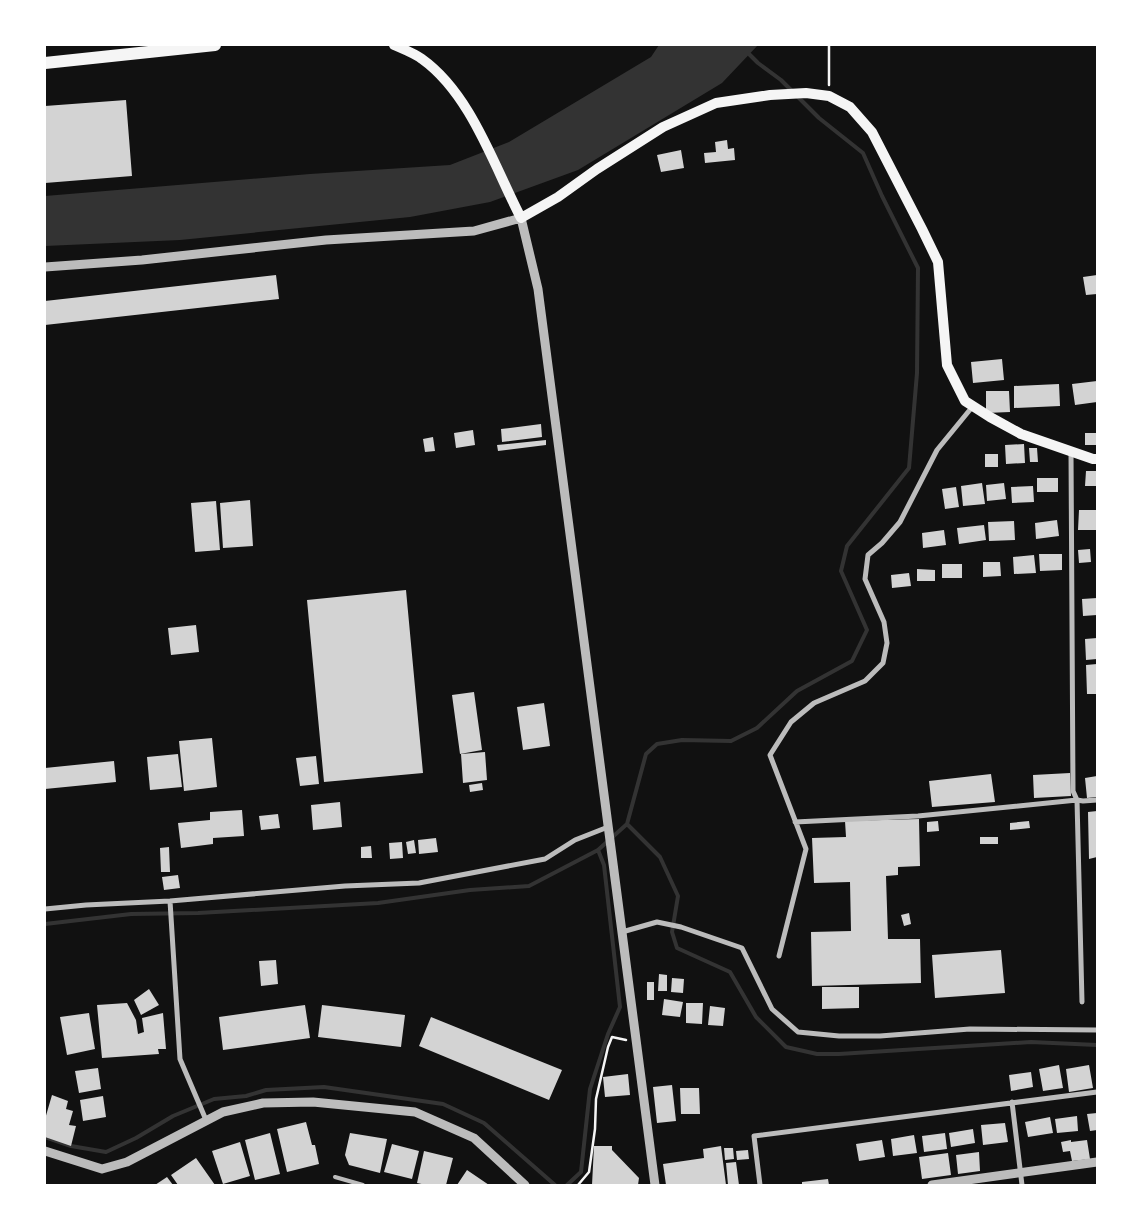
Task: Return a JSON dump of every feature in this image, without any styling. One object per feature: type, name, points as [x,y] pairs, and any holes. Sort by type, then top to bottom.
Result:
[{"type":"main road","points":[[45,63],[215,45]]},
{"type":"main road","points":[[394,45],[422,59],[455,90],[484,140],[521,218],[558,198],[597,168],[663,127],[716,103],[770,95],[806,93],[829,96],[850,107],[872,132],[938,262],[947,365],[965,401],[1021,434],[1097,459]]},
{"type":"street","points":[[45,267],[132,261],[326,240],[474,231],[521,218],[538,289],[655,1185]]},
{"type":"street","points":[[779,956],[806,849],[770,755],[791,722],[814,703],[865,681],[883,663],[887,643],[884,622],[865,579],[868,555],[882,543],[900,522],[937,450],[973,406]]},
{"type":"street","points":[[1071,452],[1073,791],[1077,800],[1082,1002]]},
{"type":"street","points":[[796,822],[918,816],[1077,800],[1097,800]]},
{"type":"street","points":[[45,910],[86,905],[170,901],[344,886],[419,883],[545,859],[575,840],[608,827]]},
{"type":"street","points":[[170,901],[180,1059],[206,1120]]},
{"type":"street","points":[[622,932],[657,922],[681,927],[742,948],[772,1009],[798,1032],[839,1036],[880,1036],[970,1029],[1097,1030]]},
{"type":"street","points":[[760,1185],[754,1136],[1097,1092]]},
{"type":"street","points":[[45,1151],[102,1169],[127,1162],[223,1112],[263,1103],[314,1102],[415,1112],[474,1138],[525,1185]]},
{"type":"street","points":[[1012,1102],[1022,1185]]},
{"type":"street","points":[[932,1185],[1097,1162]]},
{"type":"lane","points":[[335,1177],[363,1185]]},
{"type":"path","points":[[829,45],[829,96]]},
{"type":"path","points":[[578,1185],[589,1172],[595,1129],[596,1100],[606,1054],[612,1037],[637,1042]]},
{"type":"shaded area","points":[[659,45],[758,45],[722,83],[578,170],[490,202],[410,217],[180,240],[45,246],[45,196],[310,174],[450,165],[509,142],[651,57]]},
{"type":"building","points":[[126,100],[132,176],[45,183],[45,106]]},
{"type":"building","points":[[727,140],[728,149],[734,148],[735,160],[705,163],[704,153],[716,152],[715,142]]},
{"type":"building","points":[[681,150],[684,168],[661,172],[657,155]]},
{"type":"building","points":[[276,275],[279,299],[45,325],[45,301]]},
{"type":"building","points":[[1097,275],[1097,294],[1086,295],[1083,277]]},
{"type":"building","points":[[1002,359],[1004,380],[973,383],[971,362]]},
{"type":"building","points":[[1097,381],[1097,402],[1075,405],[1072,384]]},
{"type":"building","points":[[1059,384],[1060,406],[1014,408],[1014,386]]},
{"type":"building","points":[[986,391],[1009,391],[1010,412],[986,413]]},
{"type":"building","points":[[541,424],[542,437],[502,442],[501,429]]},
{"type":"building","points":[[473,430],[475,445],[456,448],[454,433]]},
{"type":"building","points":[[1085,433],[1097,433],[1097,445],[1085,445]]},
{"type":"building","points":[[433,437],[435,451],[425,452],[423,439]]},
{"type":"building","points":[[546,440],[546,445],[498,451],[497,445]]},
{"type":"building","points":[[1024,444],[1025,463],[1006,464],[1005,445]]},
{"type":"building","points":[[1029,448],[1037,448],[1038,462],[1030,462]]},
{"type":"building","points":[[985,454],[998,454],[998,467],[985,467]]},
{"type":"building","points":[[1086,471],[1097,471],[1097,486],[1085,486]]},
{"type":"building","points":[[1037,478],[1058,478],[1058,492],[1037,492]]},
{"type":"building","points":[[982,483],[985,504],[963,506],[961,486]]},
{"type":"building","points":[[1004,483],[1006,499],[987,501],[986,485]]},
{"type":"building","points":[[1033,486],[1034,502],[1012,503],[1011,487]]},
{"type":"building","points":[[956,487],[959,507],[945,509],[942,489]]},
{"type":"building","points":[[250,500],[253,546],[223,548],[220,503]]},
{"type":"building","points":[[216,501],[220,550],[195,552],[191,503]]},
{"type":"building","points":[[1079,510],[1097,510],[1097,530],[1078,530]]},
{"type":"building","points":[[1057,520],[1059,536],[1036,539],[1035,523]]},
{"type":"building","points":[[1014,521],[1015,540],[989,541],[988,522]]},
{"type":"building","points":[[984,525],[986,540],[959,544],[957,528]]},
{"type":"building","points":[[944,530],[946,545],[923,548],[922,533]]},
{"type":"building","points":[[1090,549],[1091,562],[1079,563],[1078,550]]},
{"type":"building","points":[[1039,554],[1062,554],[1062,570],[1040,571]]},
{"type":"building","points":[[1034,555],[1036,573],[1014,574],[1013,557]]},
{"type":"building","points":[[983,562],[1000,562],[1001,576],[983,577]]},
{"type":"building","points":[[942,564],[962,564],[962,578],[942,578]]},
{"type":"building","points":[[917,569],[935,570],[935,581],[917,581]]},
{"type":"building","points":[[909,573],[911,586],[892,588],[891,575]]},
{"type":"building","points":[[406,590],[423,773],[324,782],[307,600]]},
{"type":"building","points":[[1097,598],[1097,615],[1083,616],[1082,599]]},
{"type":"building","points":[[196,625],[199,652],[171,655],[168,628]]},
{"type":"building","points":[[1097,638],[1097,659],[1086,660],[1085,639]]},
{"type":"building","points":[[1097,664],[1097,694],[1087,694],[1086,665]]},
{"type":"building","points":[[474,692],[482,750],[460,754],[452,695]]},
{"type":"building","points":[[544,703],[550,746],[523,750],[517,707]]},
{"type":"building","points":[[212,738],[217,787],[184,791],[179,741]]},
{"type":"building","points":[[485,752],[487,780],[463,783],[461,754]]},
{"type":"building","points":[[178,754],[182,787],[150,790],[147,757]]},
{"type":"building","points":[[316,756],[319,784],[300,786],[296,758]]},
{"type":"building","points":[[114,761],[116,782],[45,789],[45,768]]},
{"type":"building","points":[[1070,773],[1071,796],[1034,798],[1033,775]]},
{"type":"building","points":[[991,774],[995,802],[932,807],[929,781]]},
{"type":"building","points":[[1097,776],[1097,797],[1087,798],[1085,778]]},
{"type":"building","points":[[482,783],[483,790],[470,792],[469,785]]},
{"type":"building","points":[[340,802],[342,827],[313,830],[311,805]]},
{"type":"building","points":[[242,810],[244,836],[213,838],[213,844],[181,848],[178,823],[210,820],[210,812]]},
{"type":"building","points":[[1097,811],[1097,857],[1089,859],[1088,812]]},
{"type":"building","points":[[278,814],[280,828],[261,830],[259,816]]},
{"type":"building","points":[[919,819],[920,866],[898,867],[898,875],[886,876],[888,939],[920,939],[921,983],[812,986],[811,932],[851,931],[850,882],[814,883],[812,838],[846,837],[845,821]]},
{"type":"building","points":[[938,821],[939,831],[927,832],[927,822]]},
{"type":"building","points":[[1029,821],[1030,828],[1010,830],[1010,823]]},
{"type":"building","points":[[980,837],[998,837],[998,844],[980,844]]},
{"type":"building","points":[[436,838],[438,852],[419,854],[418,840]]},
{"type":"building","points":[[414,840],[416,853],[408,854],[406,842]]},
{"type":"building","points":[[402,842],[403,858],[390,859],[389,843]]},
{"type":"building","points":[[371,846],[372,858],[361,858],[361,847]]},
{"type":"building","points":[[169,847],[170,872],[161,872],[160,848]]},
{"type":"building","points":[[178,875],[180,888],[164,890],[162,877]]},
{"type":"building","points":[[909,913],[911,924],[904,926],[901,915]]},
{"type":"building","points":[[1001,950],[1005,993],[935,998],[932,955]]},
{"type":"building","points":[[276,960],[278,984],[261,986],[259,961]]},
{"type":"building","points":[[659,974],[667,975],[667,991],[658,991]]},
{"type":"building","points":[[672,978],[684,979],[683,993],[671,992]]},
{"type":"building","points":[[647,982],[654,982],[654,1000],[647,1000]]},
{"type":"building","points":[[822,987],[859,987],[859,1008],[822,1009]]},
{"type":"building","points":[[149,989],[159,1005],[141,1015],[134,1000]]},
{"type":"building","points":[[664,999],[683,1002],[680,1017],[662,1015]]},
{"type":"building","points":[[127,1003],[136,1020],[138,1034],[144,1032],[142,1018],[163,1013],[166,1049],[158,1049],[159,1054],[102,1058],[97,1005]]},
{"type":"building","points":[[686,1003],[703,1003],[702,1024],[686,1023]]},
{"type":"building","points":[[305,1005],[310,1038],[223,1050],[219,1017]]},
{"type":"building","points":[[322,1005],[405,1015],[401,1047],[318,1037]]},
{"type":"building","points":[[710,1006],[725,1008],[723,1026],[708,1025]]},
{"type":"building","points":[[89,1013],[95,1049],[67,1055],[60,1017]]},
{"type":"building","points":[[431,1017],[562,1070],[549,1100],[419,1046]]},
{"type":"building","points":[[1059,1065],[1063,1088],[1043,1091],[1039,1069]]},
{"type":"building","points":[[1089,1065],[1093,1088],[1069,1092],[1066,1069]]},
{"type":"building","points":[[98,1068],[101,1089],[79,1093],[75,1071]]},
{"type":"building","points":[[1031,1072],[1033,1087],[1011,1091],[1009,1075]]},
{"type":"building","points":[[628,1074],[630,1095],[605,1097],[603,1077]]},
{"type":"building","points":[[672,1085],[676,1121],[657,1123],[653,1087]]},
{"type":"building","points":[[680,1088],[699,1088],[700,1114],[681,1114]]},
{"type":"building","points":[[52,1095],[68,1101],[66,1109],[73,1111],[69,1125],[76,1126],[71,1146],[45,1137],[45,1119]]},
{"type":"building","points":[[103,1096],[106,1117],[83,1121],[80,1100]]},
{"type":"building","points":[[1097,1113],[1097,1130],[1090,1131],[1087,1114]]},
{"type":"building","points":[[1077,1116],[1078,1131],[1057,1133],[1055,1119]]},
{"type":"building","points":[[1050,1117],[1053,1133],[1028,1137],[1025,1122]]},
{"type":"building","points":[[306,1122],[312,1145],[315,1145],[319,1164],[287,1172],[277,1129]]},
{"type":"building","points":[[1005,1123],[1008,1142],[983,1145],[981,1125]]},
{"type":"building","points":[[973,1129],[975,1143],[951,1147],[949,1133]]},
{"type":"building","points":[[270,1133],[280,1174],[255,1180],[245,1140]]},
{"type":"building","points":[[350,1133],[387,1139],[380,1173],[349,1165],[345,1155]]},
{"type":"building","points":[[945,1133],[947,1149],[924,1152],[922,1136]]},
{"type":"building","points":[[914,1135],[917,1153],[893,1156],[891,1139]]},
{"type":"building","points":[[882,1140],[885,1157],[859,1161],[856,1144]]},
{"type":"building","points":[[1071,1140],[1071,1142],[1087,1140],[1090,1159],[1072,1161],[1070,1151],[1063,1152],[1061,1142]]},
{"type":"building","points":[[240,1142],[250,1176],[223,1184],[212,1151]]},
{"type":"building","points":[[392,1144],[419,1151],[412,1179],[384,1172]]},
{"type":"building","points":[[594,1146],[612,1146],[612,1150],[639,1178],[638,1185],[592,1185]]},
{"type":"building","points":[[721,1146],[726,1185],[666,1185],[663,1164],[704,1158],[703,1149]]},
{"type":"building","points":[[724,1148],[733,1148],[734,1159],[725,1160]]},
{"type":"building","points":[[748,1150],[749,1159],[737,1160],[736,1151]]},
{"type":"building","points":[[424,1151],[453,1158],[446,1185],[417,1183]]},
{"type":"building","points":[[979,1152],[980,1171],[958,1174],[956,1155]]},
{"type":"building","points":[[948,1153],[951,1175],[922,1179],[919,1157]]},
{"type":"building","points":[[196,1158],[215,1185],[178,1185],[171,1175]]},
{"type":"building","points":[[736,1162],[739,1185],[728,1185],[726,1163]]},
{"type":"building","points":[[467,1170],[489,1185],[457,1185]]},
{"type":"building","points":[[167,1177],[173,1185],[155,1185]]},
{"type":"building","points":[[828,1179],[829,1185],[802,1185],[802,1182]]},
{"type":"waterway","points":[[45,924],[131,914],[198,913],[378,903],[470,890],[529,886],[598,850],[627,824],[646,754],[657,744],[682,740],[731,741],[757,728],[797,691],[852,661],[867,630],[841,571],[847,546],[909,468],[917,373],[918,268],[863,153],[819,118],[781,80],[758,63],[740,45]]},
{"type":"waterway","points":[[627,824],[660,857],[678,896],[672,932],[677,948],[730,972],[756,1017],[786,1047],[817,1054],[839,1054],[1031,1042],[1097,1045]]},
{"type":"waterway","points":[[567,1185],[581,1172],[590,1089],[608,1034],[620,1007],[604,865],[598,850]]},
{"type":"waterway","points":[[45,1137],[71,1146],[106,1152],[136,1138],[173,1116],[214,1099],[246,1096],[266,1090],[324,1087],[443,1104],[484,1123],[555,1185]]}]
